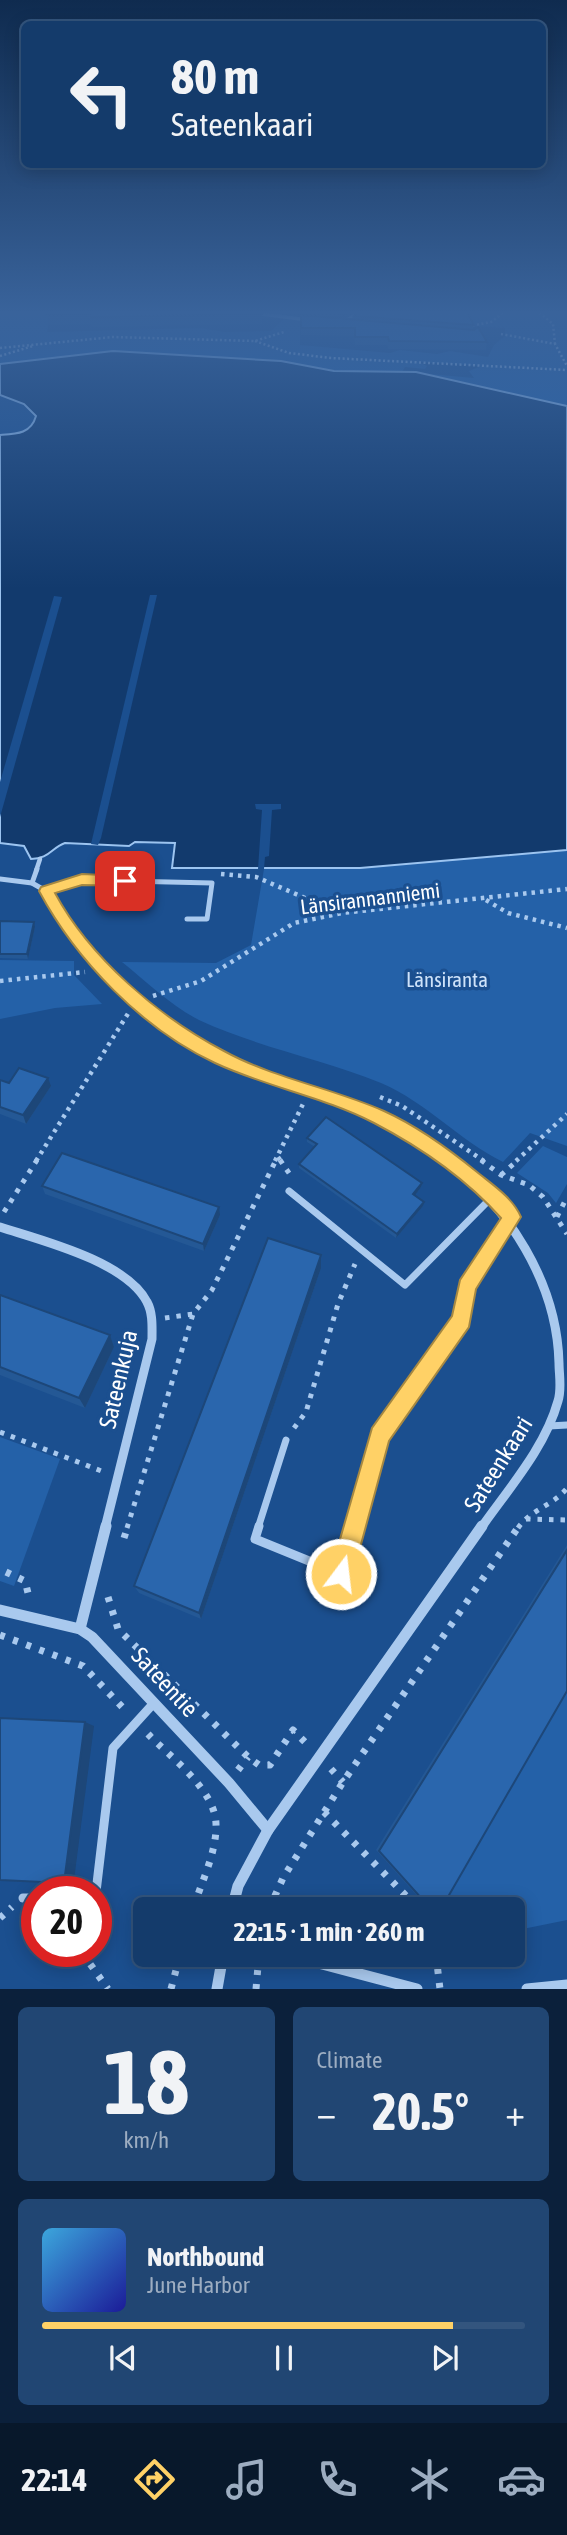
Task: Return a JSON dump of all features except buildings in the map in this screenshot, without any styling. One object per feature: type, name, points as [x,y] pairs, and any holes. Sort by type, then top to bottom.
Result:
[{"type":"street","name":"Sateenkaari","points":[[98,964],[141,1005],[194,1044],[220,1058],[310,1088],[379,1116],[442,1155],[493,1196],[512,1217],[548,1277],[559,1321],[563,1351],[559,1395],[544,1439],[268,1830],[238,1886],[235,1897]]},
{"type":"street","name":"Sateenkuja","points":[[0,1227],[78,1253],[128,1282],[145,1298],[153,1319],[152,1339],[115,1477],[80,1629]]},
{"type":"street","name":"Sateentie","points":[[0,1610],[80,1629],[104,1647],[229,1783],[268,1830]]},
{"type":"street","points":[[217,1989],[220,1967]]},
{"type":"street","points":[[334,1967],[417,1989]]},
{"type":"street","points":[[527,1989],[567,1984]]},
{"type":"lane","points":[[32,883],[40,859]]},
{"type":"lane","points":[[0,879],[32,883],[46,891],[63,922],[98,964]]},
{"type":"lane","points":[[46,891],[82,880],[212,883],[207,919],[187,919]]},
{"type":"lane","points":[[289,1191],[405,1285],[493,1196]]},
{"type":"lane","points":[[286,1440],[256,1539],[341,1574],[379,1436],[462,1320],[467,1286],[512,1217]]},
{"type":"lane","points":[[549,1426],[567,1425]]},
{"type":"lane","points":[[98,1876],[113,1748],[155,1702]]},
{"type":"path","points":[[212,883],[221,874],[256,877],[342,913]]},
{"type":"path","name":"Länsirannanniemi","points":[[153,996],[201,981],[294,923],[342,913],[486,900],[567,889]]},
{"type":"path","points":[[486,900],[508,913],[567,928]]},
{"type":"path","points":[[0,981],[85,972]]},
{"type":"path","points":[[0,1219],[126,1015]]},
{"type":"path","points":[[120,1551],[192,1314],[212,1290],[310,1088]]},
{"type":"path","points":[[501,1175],[567,1114]]},
{"type":"path","points":[[556,1218],[567,1198]]},
{"type":"path","points":[[286,1440],[306,1412],[338,1304],[361,1250]]},
{"type":"path","points":[[153,1319],[192,1314]]},
{"type":"path","points":[[0,1432],[140,1488]]},
{"type":"path","points":[[274,1897],[324,1812],[524,1518],[552,1502],[567,1488]]},
{"type":"path","points":[[524,1518],[567,1520]]},
{"type":"path","points":[[111,1585],[110,1610],[118,1629],[248,1757]]},
{"type":"path","points":[[0,1634],[83,1666],[200,1789],[212,1807],[216,1825],[196,1897]]},
{"type":"path","points":[[324,1812],[407,1897]]},
{"type":"path","points":[[92,1967],[108,1989]]},
{"type":"path","points":[[171,1989],[177,1967]]},
{"type":"path","points":[[256,1989],[258,1967]]},
{"type":"path","points":[[437,1967],[440,1989]]},
{"type":"green space","name":"Länsiranta","points":[[567,813],[567,1146],[530,1133],[503,1162],[413,1100],[381,1083],[244,1038],[199,1020],[169,1001],[122,962],[216,963],[251,945],[264,869]]},
{"type":"green space","points":[[0,960],[74,961],[74,975],[102,1004],[55,1008],[0,1019]]},
{"type":"green space","points":[[543,1146],[567,1157],[567,1184],[556,1203],[548,1193],[517,1173]]},
{"type":"green space","points":[[0,1437],[60,1459],[14,1586],[0,1581]]},
{"type":"green space","points":[[567,1681],[567,1920],[525,1929],[525,1897],[441,1897]]},
{"type":"shaded area","points":[[21,403],[553,403],[567,406],[567,850],[360,868],[172,868],[175,843],[135,842],[129,846],[65,843],[42,857],[31,859],[24,846],[0,843],[0,435],[17,433],[31,426],[36,416]]},
{"type":"pier","points":[[150,595],[157,595],[101,838],[98,845],[91,844]]},
{"type":"pier","points":[[54,596],[62,597],[0,817],[0,782]]},
{"type":"pier","points":[[255,804],[281,804],[281,809],[272,810],[269,856],[265,857],[264,869],[258,869],[262,810],[256,809]]},
{"type":"route","points":[[125,881],[82,880],[46,891],[63,922],[119,986],[175,1031],[220,1058],[310,1088],[379,1116],[442,1155],[470,1176],[512,1217],[467,1286],[462,1320],[379,1436],[341,1574]]}]
